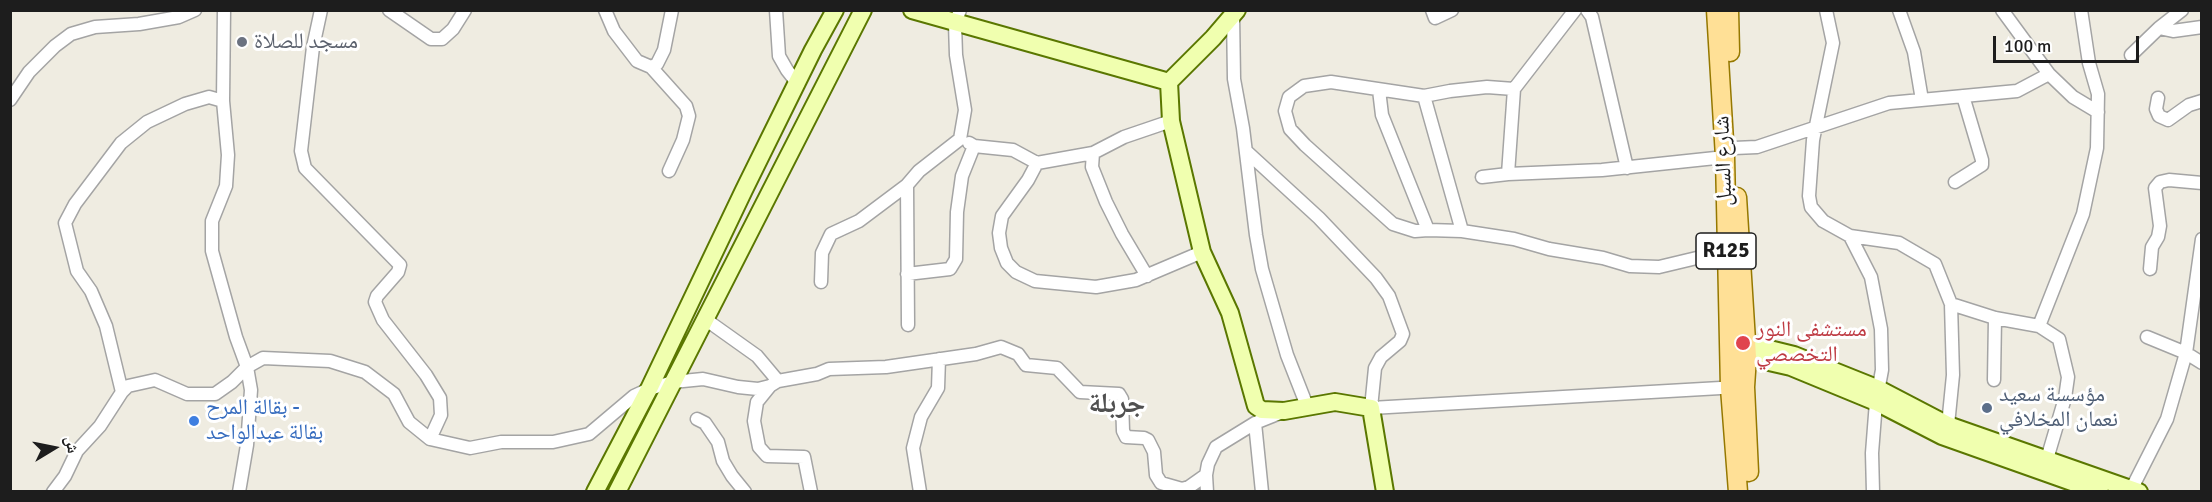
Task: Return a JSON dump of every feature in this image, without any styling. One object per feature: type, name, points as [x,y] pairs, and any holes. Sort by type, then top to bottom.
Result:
[{"type":"main road","name":"شارع السبل","points":[[1716,10],[1730,152],[1726,251],[1738,350]]},
{"type":"main road","name":"شارع السبل","points":[[1729,10],[1730,152],[1738,350],[1738,492]]},
{"type":"main road","name":"شارع السبل","points":[[1738,387],[1750,492]]},
{"type":"street","points":[[10,100],[28,72],[55,45],[71,33],[95,27],[139,24],[180,17],[195,10]]},
{"type":"street","points":[[224,10],[223,101],[228,155],[226,186],[212,221],[212,251],[247,367],[251,390],[247,445],[238,492]]},
{"type":"street","points":[[321,10],[313,47],[301,151],[305,168],[400,265],[398,272],[377,296],[375,302],[383,320],[426,375],[440,398],[441,415],[430,439]]},
{"type":"street","points":[[389,10],[430,39],[442,39],[453,29],[465,10]]},
{"type":"street","points":[[604,10],[614,31],[637,61],[651,67],[686,106],[689,116],[683,140],[669,171]]},
{"type":"street","points":[[651,67],[657,64],[664,50],[672,10]]},
{"type":"street","points":[[776,10],[779,56],[798,84]]},
{"type":"street","points":[[595,492],[649,389],[813,50],[836,10]]},
{"type":"street","points":[[616,492],[863,10]]},
{"type":"street","points":[[912,10],[958,17],[1169,82]]},
{"type":"street","points":[[1432,10],[1435,18],[1452,10]]},
{"type":"street","points":[[1508,174],[1514,89],[1575,10]]},
{"type":"street","points":[[1587,10],[1592,17],[1627,168]]},
{"type":"street","points":[[1826,10],[1833,43],[1813,140],[1809,196],[1811,207],[1823,222],[1850,236],[1899,243],[1935,264],[1951,304],[1953,375],[1948,425]]},
{"type":"street","points":[[1899,10],[1914,52],[1922,100]]},
{"type":"street","points":[[2002,10],[2049,74],[2073,97],[2098,112]]},
{"type":"street","points":[[2040,326],[2083,214],[2097,148],[2098,94],[2089,63],[2081,10]]},
{"type":"street","points":[[2131,55],[2182,10]]},
{"type":"street","points":[[1235,12],[1169,82],[1171,121],[1202,252],[1230,314],[1256,406],[1262,410],[1284,411]]},
{"type":"street","points":[[1235,12],[1234,79],[1262,269],[1287,355],[1307,406]]},
{"type":"street","points":[[821,282],[822,253],[831,234],[859,221],[907,185],[919,171],[960,139],[965,110],[956,55],[958,17]]},
{"type":"street","points":[[2159,28],[2173,31],[2202,27]]},
{"type":"street","points":[[1482,177],[1627,168],[1730,152],[1757,147],[1889,103],[2017,91],[2049,74]]},
{"type":"street","points":[[1514,89],[1487,87],[1424,96],[1331,82],[1304,86],[1289,97],[1285,111],[1290,129],[1305,146],[1393,225],[1415,231],[1462,231],[1514,239],[1549,249],[1603,258],[1630,266],[1659,267],[1726,251]]},
{"type":"street","points":[[1379,90],[1382,115],[1428,230]]},
{"type":"street","points":[[1424,96],[1462,231]]},
{"type":"street","points":[[1955,182],[1982,165],[1963,96]]},
{"type":"street","points":[[122,392],[106,326],[91,291],[77,271],[65,223],[75,204],[121,143],[147,122],[185,104],[208,97],[223,101]]},
{"type":"street","points":[[2158,98],[2156,109],[2159,116],[2168,120],[2189,105],[2202,101]]},
{"type":"street","points":[[960,139],[974,146],[1013,150],[1037,163],[1093,153],[1124,137],[1171,121]]},
{"type":"street","points":[[908,274],[950,270],[956,259],[957,212],[962,176],[974,146]]},
{"type":"street","points":[[1246,150],[1319,218],[1376,278],[1389,296],[1404,334],[1400,341],[1381,357],[1375,368],[1371,408],[1385,492]]},
{"type":"street","points":[[1093,153],[1092,167],[1106,202],[1147,276]]},
{"type":"street","points":[[1037,163],[1028,180],[1002,216],[999,233],[1001,248],[1007,263],[1016,272],[1035,281],[1096,287],[1136,280],[1202,252]]},
{"type":"street","points":[[2150,269],[2152,247],[2158,237],[2160,226],[2155,188],[2160,182],[2169,180],[2202,183]]},
{"type":"street","points":[[907,185],[908,325]]},
{"type":"street","points":[[1850,236],[1871,277],[1881,329],[1882,370],[1872,453],[1874,492]]},
{"type":"street","points":[[1738,350],[1878,396],[1948,425],[2133,490],[2167,419],[2186,353],[2198,292],[2202,239]]},
{"type":"street","points":[[1951,304],[1995,318],[2040,326],[2059,339],[2068,377],[2065,398],[2047,459]]},
{"type":"street","points":[[1994,380],[1995,318]]},
{"type":"street","points":[[705,319],[757,356],[774,384]]},
{"type":"street","points":[[2147,337],[2186,353],[2202,363]]},
{"type":"street","points":[[53,492],[65,476],[77,451],[100,426],[128,386],[155,380],[187,394],[215,394],[247,367],[263,358],[330,361],[365,372],[394,394],[410,422],[430,439],[470,448],[501,442],[553,442],[589,434],[634,396],[673,382],[703,379],[758,389],[829,369],[885,367],[976,354],[1001,347],[1018,354],[1026,365],[1057,368],[1080,392],[1119,394],[1122,399],[1123,431],[1126,436],[1148,440],[1154,452],[1156,475],[1161,483],[1182,489],[1206,475]]},
{"type":"street","points":[[920,492],[913,448],[921,417],[938,388],[939,359]]},
{"type":"street","points":[[774,384],[757,402],[754,421],[759,447],[767,456],[804,457],[812,492]]},
{"type":"street","points":[[1207,492],[1208,464],[1216,447],[1255,423],[1284,411],[1307,406],[1335,402],[1371,408],[1738,387]]},
{"type":"street","points":[[1878,396],[1942,436],[2100,492]]},
{"type":"street","points":[[697,419],[705,423],[718,442],[723,461],[745,492]]},
{"type":"street","points":[[1255,423],[1262,492]]},
{"type":"place","name":"مسجد للصلاة","points":[[242,42]]},
{"type":"place","name":"مستشفى النور التخصصي","points":[[1743,343]]},
{"type":"place","name":"مؤسسة سعيد نعمان المخلافي","points":[[1987,408]]},
{"type":"place","name":"بقالة المرح - بقالة عبدالواحد","points":[[194,421]]},
{"type":"district","name":"جربلة","points":[[1117,405]]}]
